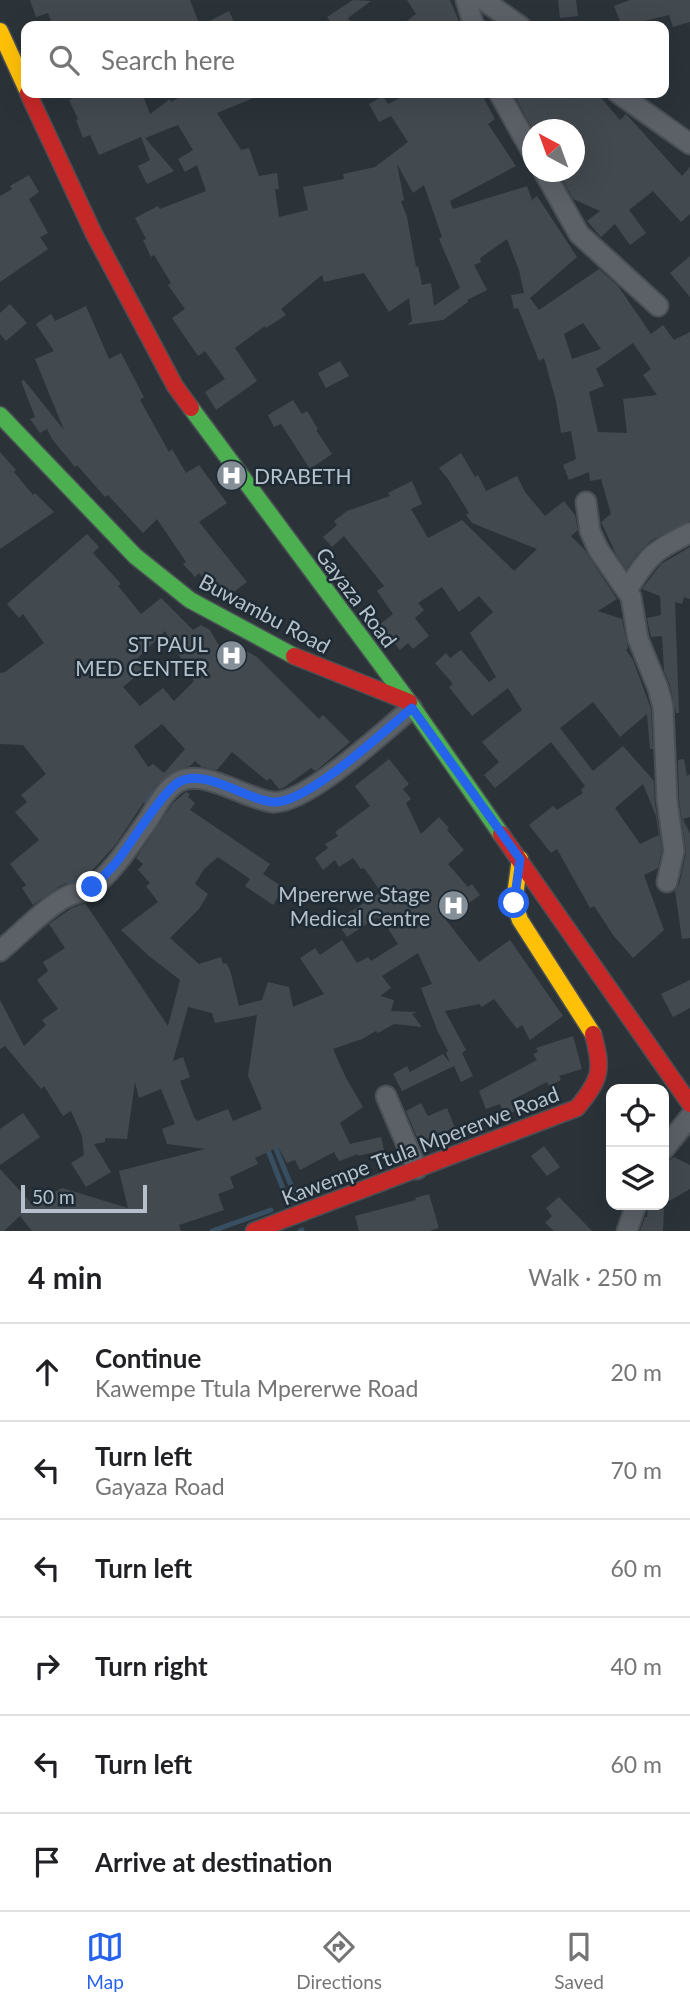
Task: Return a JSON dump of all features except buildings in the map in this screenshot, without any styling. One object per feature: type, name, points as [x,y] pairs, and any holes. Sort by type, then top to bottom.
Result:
[{"type":"main road","name":"Gayaza Road","points":[[0,32],[21,78]]},
{"type":"main road","name":"Gayaza Road","points":[[30,98],[93,234],[175,386],[411,705],[690,1104]]},
{"type":"main road","name":"Buwambu Road","points":[[0,415],[135,556],[190,600],[309,663],[411,705]]},
{"type":"main road","name":"Kawempe Ttula Mpererwe Road","points":[[254,1231],[576,1108],[592,1090],[600,1069],[592,1031],[520,920],[514,903],[520,859]]},
{"type":"street","points":[[466,0],[472,21]]},
{"type":"street","points":[[483,0],[513,21]]},
{"type":"street","points":[[502,98],[522,133]]},
{"type":"street","points":[[625,98],[690,144]]},
{"type":"street","points":[[550,182],[579,234],[658,306]]},
{"type":"street","points":[[586,502],[590,531],[598,550],[627,590],[634,608],[638,639],[663,706],[667,800],[682,852],[667,882]]},
{"type":"street","points":[[627,590],[650,556],[690,533]]},
{"type":"street","points":[[0,951],[64,898],[92,887],[114,865],[155,808],[180,781],[194,779],[220,784],[273,802],[297,797],[318,784],[411,705]]},
{"type":"street","points":[[386,1096],[417,1169]]},
{"type":"street","points":[[666,1147],[690,1117]]},
{"type":"street","points":[[626,1231],[634,1210]]},
{"type":"waterway","points":[[145,800],[178,768]]},
{"type":"waterway","points":[[66,888],[82,874]]},
{"type":"waterway","points":[[274,1144],[290,1183],[300,1199]]},
{"type":"waterway","points":[[266,1145],[289,1204]]},
{"type":"waterway","points":[[212,1231],[271,1210]]},
{"type":"traffic: fast","points":[[191,408],[409,702],[501,834]]},
{"type":"traffic: fast","points":[[0,415],[135,556],[190,600],[294,656]]},
{"type":"traffic: slow","points":[[0,31],[21,77]]},
{"type":"traffic: slow","points":[[520,859],[514,903],[520,920],[593,1034]]},
{"type":"traffic: jam","points":[[30,98],[94,234],[175,386],[191,408]]},
{"type":"traffic: jam","points":[[294,656],[409,702]]},
{"type":"traffic: jam","points":[[501,834],[690,1104]]},
{"type":"traffic: jam","points":[[254,1231],[577,1108],[598,1074],[598,1057],[593,1034]]},
{"type":"place","name":"DRABETH","points":[[231,475]]},
{"type":"place","name":"ST PAUL MED CENTER","points":[[231,655]]},
{"type":"place","name":"Mpererwe Stage Medical Centre","points":[[453,905]]},
{"type":"route","points":[[92,887],[114,865],[155,808],[180,781],[194,779],[220,784],[273,802],[297,797],[318,784],[412,708],[520,859],[514,903]]}]
